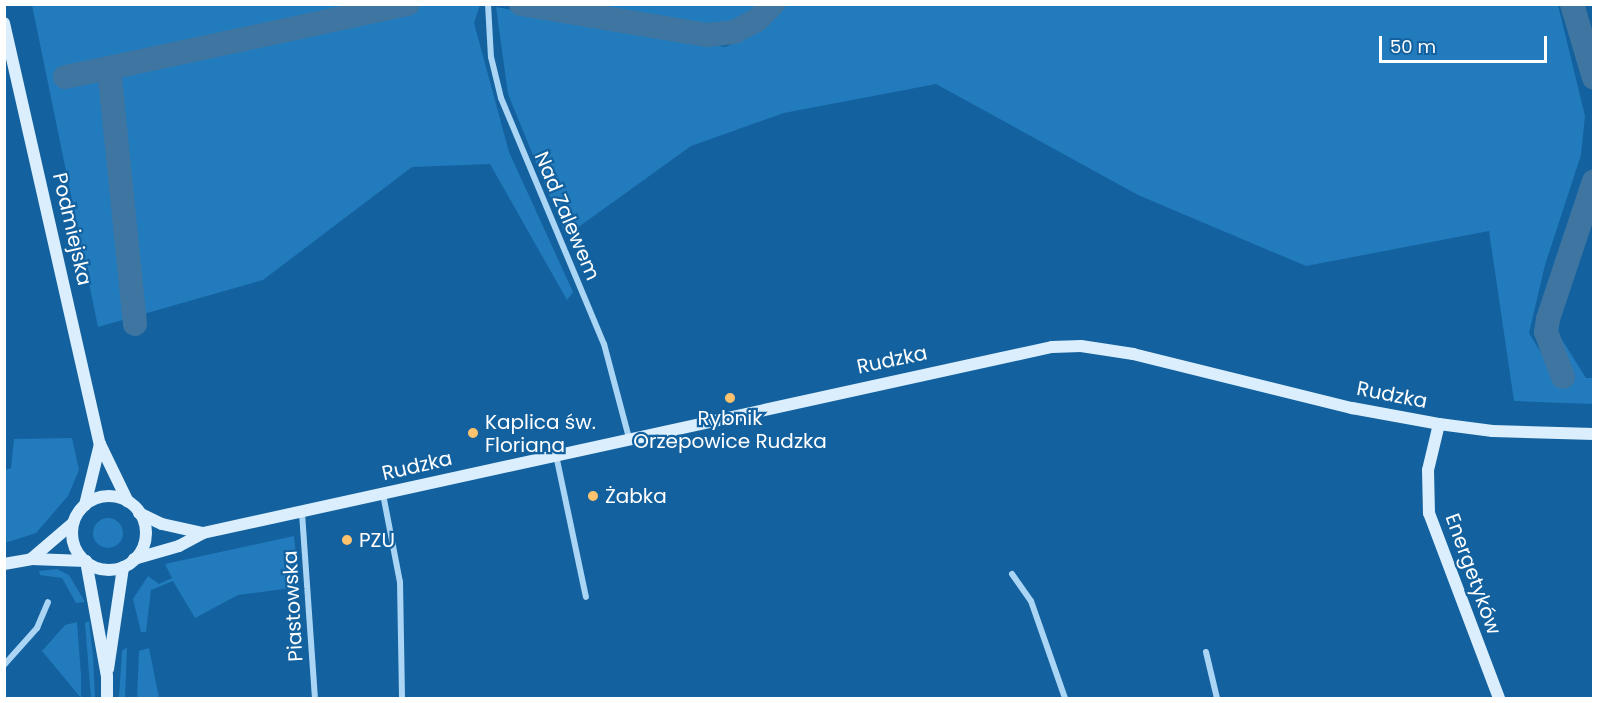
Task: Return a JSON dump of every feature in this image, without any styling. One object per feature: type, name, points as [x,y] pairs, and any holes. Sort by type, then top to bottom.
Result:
[{"type":"main road","name":"Podmiejska","points":[[4,23],[100,444],[128,502]]},
{"type":"main road","name":"Rudzka","points":[[134,559],[179,546],[203,533],[1033,350],[1070,346],[1133,354],[1352,408],[1439,424],[1493,431],[1593,434]]},
{"type":"main road","name":"Energetyków","points":[[1439,424],[1428,470],[1430,513],[1499,699]]},
{"type":"main road","name":"Podmiejska","points":[[85,505],[100,444]]},
{"type":"main road","points":[[4,564],[31,559],[86,561],[105,570],[123,567],[134,559],[145,536],[139,513],[128,502],[105,496],[85,505],[73,523],[31,559]]},
{"type":"main road","name":"Rudzka","points":[[139,513],[162,524],[203,533]]},
{"type":"main road","points":[[73,523],[74,544],[86,561],[107,676]]},
{"type":"main road","points":[[106,699],[107,676],[117,628],[123,567]]},
{"type":"street","name":"Nad Zalewem","points":[[488,4],[491,57],[501,98],[604,344],[629,438]]},
{"type":"street","points":[[556,455],[586,597]]},
{"type":"street","points":[[383,494],[400,582],[402,699]]},
{"type":"street","name":"Piastowska","points":[[302,513],[315,699]]},
{"type":"street","points":[[1012,574],[1031,601],[1065,699]]},
{"type":"street","points":[[4,665],[37,628],[48,602]]},
{"type":"street","points":[[1206,652],[1218,699]]},
{"type":"shaded area","points":[[760,4],[745,21],[694,27],[571,5]]},
{"type":"shaded area","points":[[783,4],[1558,5],[1585,116],[1581,155],[1545,265],[1529,333],[1561,385],[1575,377],[1556,330],[1586,378],[1593,378],[1593,404],[1514,401],[1489,231],[1306,266],[1138,195],[936,84],[784,113],[691,146],[566,236],[508,94],[496,7],[725,47],[757,33]]},
{"type":"shaded area","points":[[32,5],[480,5],[474,23],[509,152],[573,292],[567,300],[490,164],[412,167],[263,280],[98,327]]},
{"type":"shaded area","points":[[72,438],[79,470],[68,496],[36,533],[5,543],[5,470],[11,468],[14,439]]},
{"type":"shaded area","points":[[108,518],[114,519],[122,527],[122,539],[114,547],[108,548],[102,547],[94,539],[93,533],[94,527],[102,519]]},
{"type":"shaded area","points":[[294,536],[299,587],[238,595],[195,618],[173,581],[151,590],[146,632],[141,632],[133,599],[148,576],[159,584],[172,578],[165,564]]},
{"type":"shaded area","points":[[57,569],[69,575],[85,602],[76,603],[62,578],[40,575],[39,571]]},
{"type":"shaded area","points":[[89,621],[95,698],[91,698],[85,623]]},
{"type":"shaded area","points":[[77,622],[81,698],[42,651],[65,625]]},
{"type":"shaded area","points":[[127,647],[125,698],[119,698],[122,651]]},
{"type":"shaded area","points":[[149,648],[159,698],[137,698],[139,651]]},
{"type":"waterway","points":[[135,324],[109,68],[408,4]]},
{"type":"waterway","points":[[521,4],[707,35],[734,32],[757,20],[773,4]]},
{"type":"waterway","points":[[1572,4],[1594,78]]},
{"type":"waterway","points":[[65,77],[109,68]]},
{"type":"waterway","points":[[1563,377],[1546,332],[1548,319],[1594,181]]},
{"type":"place","name":"Rybnik Orzepowice Rudzka","points":[[730,398]]},
{"type":"place","name":"Kaplica św. Floriana","points":[[473,433]]},
{"type":"place","name":"Żabka","points":[[593,496]]},
{"type":"place","name":"PZU","points":[[347,540]]}]
